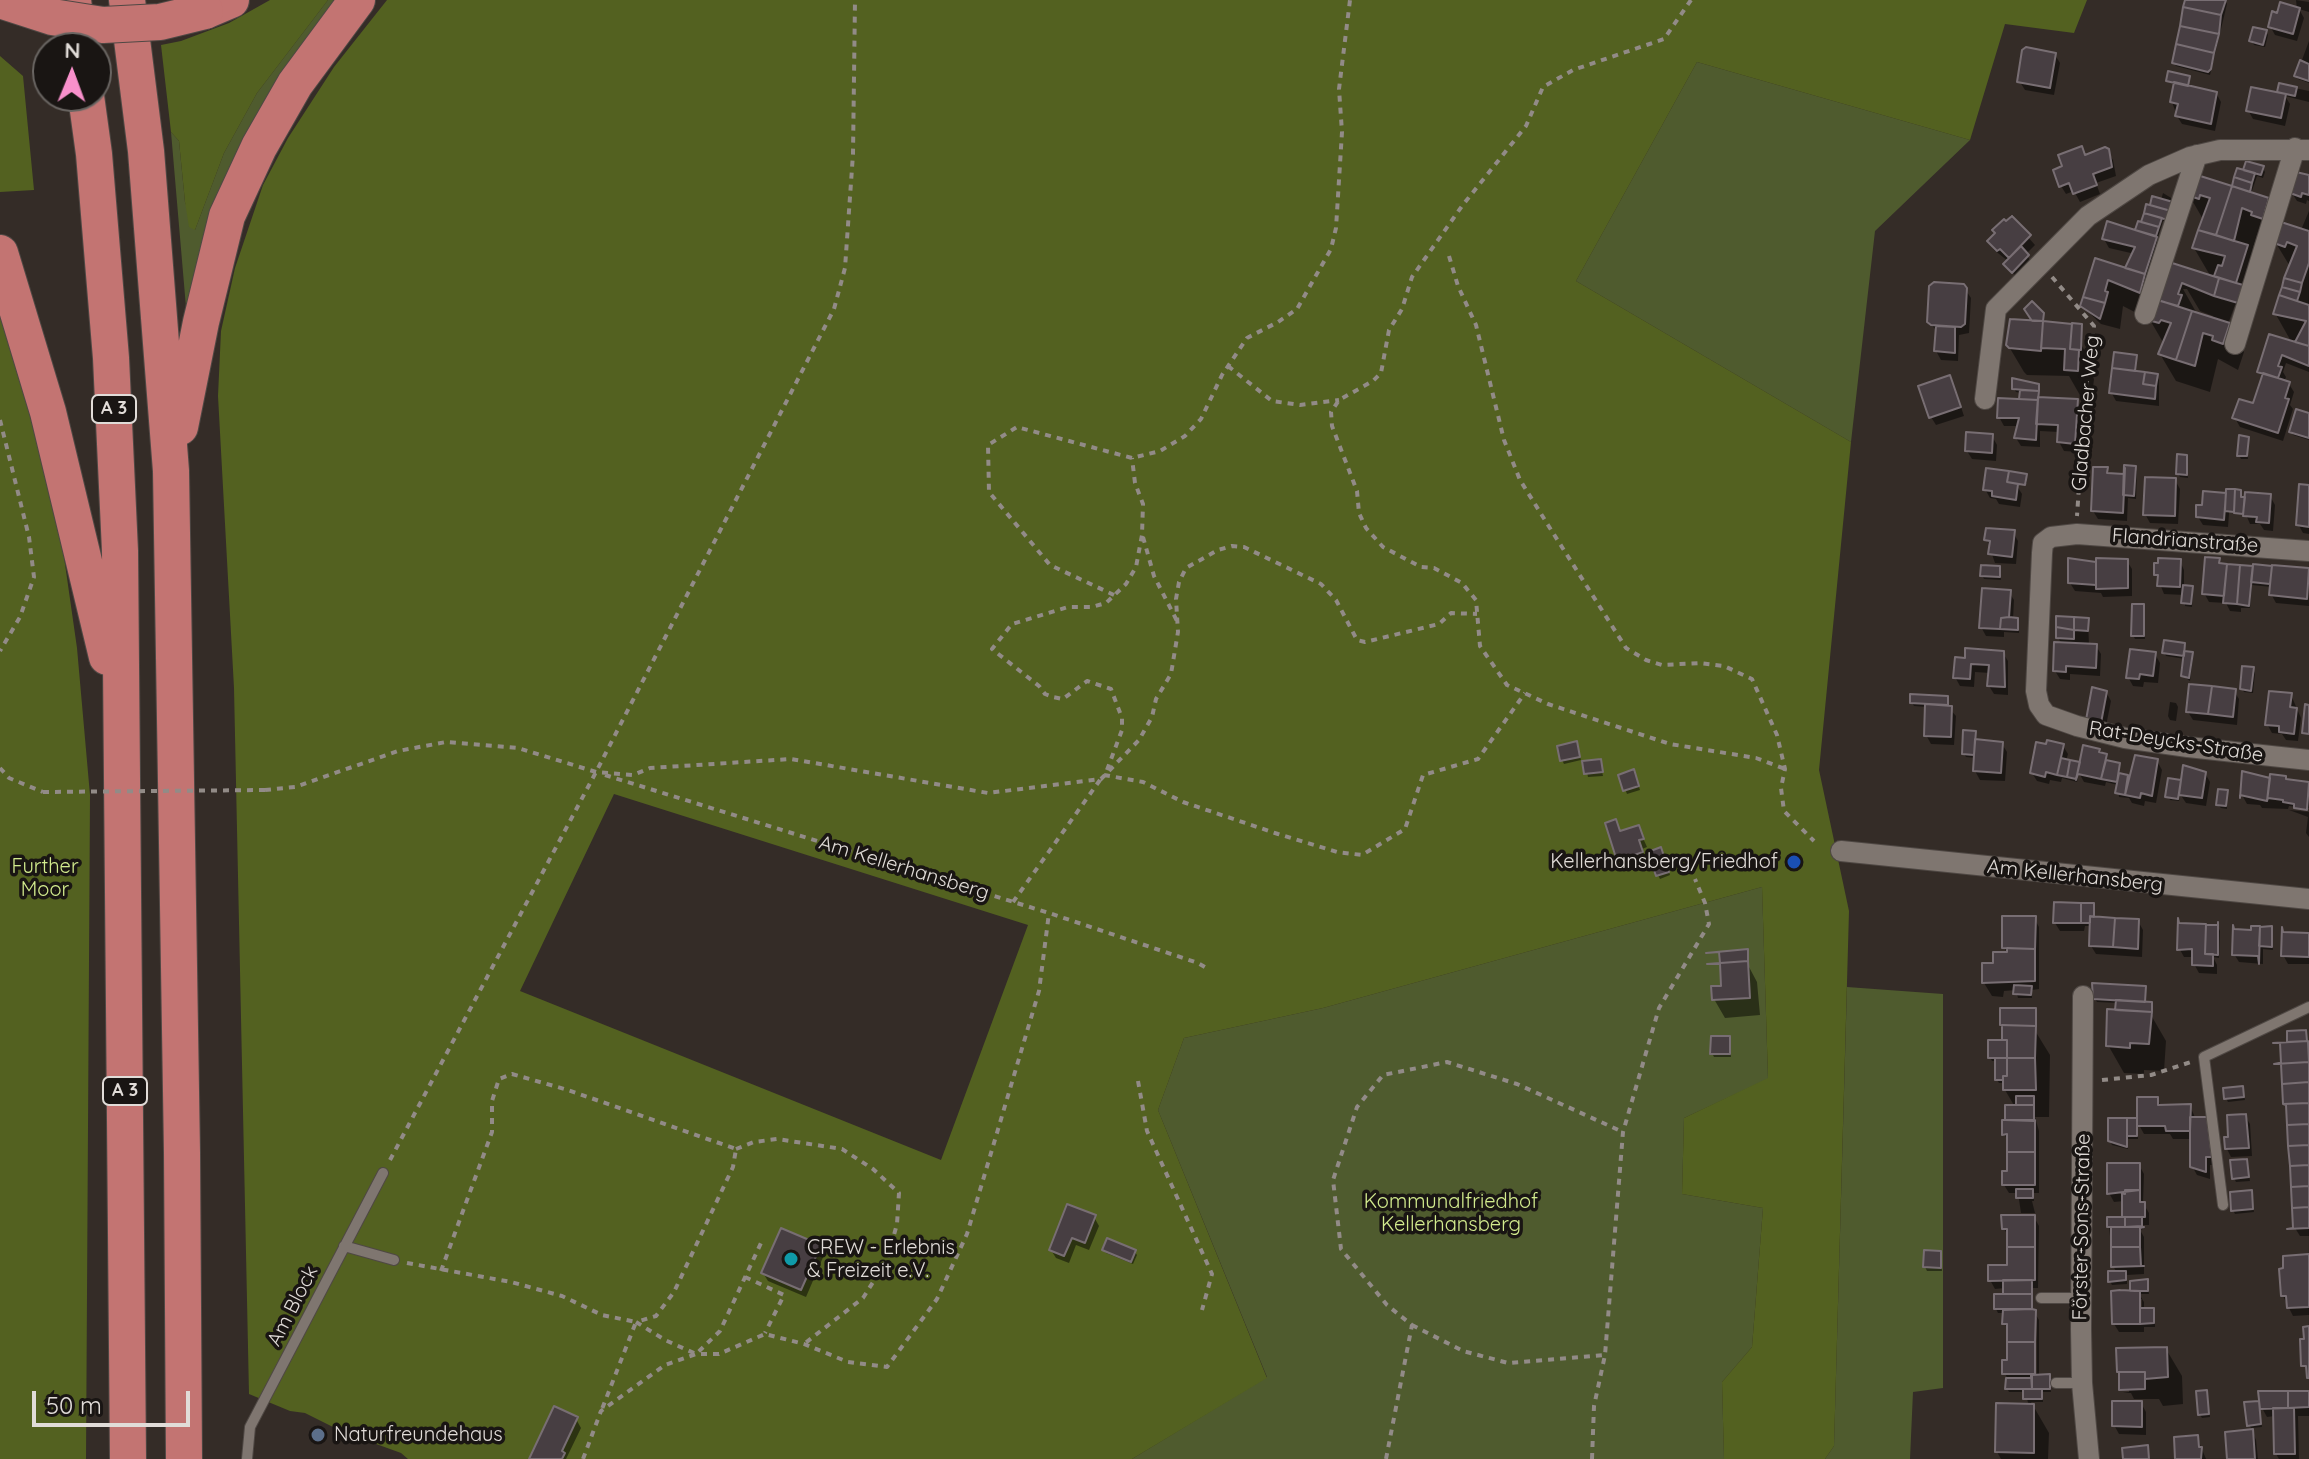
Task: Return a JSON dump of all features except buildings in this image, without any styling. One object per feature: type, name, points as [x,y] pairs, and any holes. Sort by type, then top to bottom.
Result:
[{"type":"highway","points":[[0,0],[52,17],[103,25],[160,22],[218,5]]},
{"type":"highway","points":[[73,0],[77,32]]},
{"type":"highway","name":"A 3","points":[[127,0],[146,151],[171,471],[184,1459]]},
{"type":"highway","points":[[171,471],[201,322],[227,216],[259,147],[295,84],[357,0]]},
{"type":"highway","name":"A 3","points":[[88,112],[111,358],[120,551],[128,1459]]},
{"type":"highway","points":[[0,253],[48,412],[123,723]]},
{"type":"street","points":[[1985,399],[1996,309],[2088,216],[2149,175],[2197,155],[2220,150],[2302,149],[2235,344]]},
{"type":"street","points":[[2145,314],[2197,155]]},
{"type":"street","name":"Flandrianstraße","points":[[2068,535],[2309,551]]},
{"type":"street","name":"Rat-Deycks-Straße","points":[[2068,535],[2051,537],[2043,543],[2036,691],[2039,705],[2046,715],[2061,722],[2125,738],[2309,760]]},
{"type":"street","name":"Am Kellerhansberg","points":[[1841,851],[2309,899]]},
{"type":"street","name":"Förster-Sons-Straße","points":[[2083,996],[2082,1383],[2089,1459]]},
{"type":"lane","points":[[2223,1205],[2204,1057],[2309,1007]]},
{"type":"lane","name":"Am Block","points":[[247,1459],[250,1427],[383,1173]]},
{"type":"lane","points":[[344,1246],[394,1260]]},
{"type":"lane","points":[[2041,1298],[2082,1298]]},
{"type":"lane","points":[[2056,1383],[2082,1383]]},
{"type":"path","points":[[383,1173],[596,772],[834,309],[845,268],[853,154],[855,0]]},
{"type":"path","points":[[1114,595],[1050,565],[989,492],[988,445],[1017,427],[1132,458],[1160,451],[1185,436],[1201,419],[1228,366],[1247,338],[1297,309],[1331,249],[1336,228],[1342,132],[1339,89],[1350,0]]},
{"type":"path","points":[[1228,366],[1272,401],[1300,405],[1339,400],[1373,381],[1381,373],[1389,330],[1402,309],[1412,277],[1462,206],[1526,126],[1543,87],[1573,70],[1664,39],[1691,0]]},
{"type":"path","points":[[1449,256],[1458,286],[1476,325],[1504,440],[1520,480],[1607,620],[1626,648],[1646,660],[1662,665],[1700,663],[1724,666],[1752,679],[1777,735],[1785,769],[1781,788],[1784,811],[1814,841]]},
{"type":"path","name":"Gladbacher Weg","points":[[2040,262],[2094,326],[2081,451],[2068,535]]},
{"type":"path","points":[[1339,400],[1331,412],[1332,426],[1357,491],[1359,513],[1366,528],[1383,547],[1421,567],[1434,568],[1462,583],[1476,600],[1480,646],[1507,685],[1548,704],[1670,744],[1756,758],[1785,769]]},
{"type":"path","points":[[0,420],[29,537],[34,577],[20,617],[0,651]]},
{"type":"path","points":[[1013,902],[1103,777],[1122,730],[1122,718],[1111,689],[1087,681],[1063,699],[1053,697],[1045,694],[992,649],[1012,624],[1068,607],[1092,607],[1106,603],[1126,584],[1136,567],[1142,535],[1143,504],[1135,483],[1132,458]]},
{"type":"path","points":[[1142,535],[1154,576],[1178,623]]},
{"type":"path","points":[[1103,777],[1139,740],[1152,717],[1156,699],[1171,674],[1178,623],[1176,599],[1179,582],[1186,568],[1202,558],[1232,546],[1244,547],[1304,574],[1321,584],[1336,600],[1357,640],[1365,642],[1439,624],[1451,613],[1477,614]]},
{"type":"path","points":[[0,768],[9,778],[43,792],[265,790],[295,787],[398,751],[446,742],[518,748],[596,772],[633,775],[650,768],[791,759],[988,793],[1103,777],[1143,782],[1183,802],[1278,834],[1337,852],[1362,855],[1405,829],[1423,775],[1478,759],[1525,693]]},
{"type":"path","name":"Am Kellerhansberg","points":[[596,772],[1049,913],[1198,963],[1210,970]]},
{"type":"path","points":[[1592,1459],[1594,1406],[1605,1355],[1623,1132],[1659,1008],[1709,924],[1705,903],[1695,879]]},
{"type":"path","points":[[601,1411],[665,1365],[696,1354],[719,1354],[765,1334],[804,1344],[848,1362],[887,1367],[937,1299],[967,1234],[1039,991],[1049,913]]},
{"type":"path","points":[[2084,1079],[2094,1081],[2151,1075],[2204,1057]]},
{"type":"path","points":[[1605,1355],[1508,1363],[1463,1351],[1412,1325],[1387,1305],[1341,1249],[1333,1180],[1357,1107],[1383,1075],[1447,1062],[1517,1084],[1623,1132]]},
{"type":"path","points":[[441,1271],[492,1132],[492,1101],[499,1079],[512,1074],[568,1090],[736,1149],[754,1142],[777,1139],[842,1149],[873,1169],[899,1193],[897,1224],[887,1260],[863,1298],[804,1344]]},
{"type":"path","points":[[1138,1081],[1147,1131],[1212,1274],[1202,1310]]},
{"type":"path","points":[[636,1322],[656,1316],[674,1292],[733,1167],[736,1149]]},
{"type":"path","points":[[696,1354],[720,1331],[761,1243]]},
{"type":"path","points":[[394,1260],[511,1282],[562,1296],[602,1315],[636,1322],[696,1354]]},
{"type":"path","points":[[745,1277],[785,1292],[765,1334]]},
{"type":"path","points":[[583,1459],[636,1322]]},
{"type":"path","points":[[1386,1459],[1412,1325]]},
{"type":"green space","points":[[270,0],[328,0],[257,93],[224,153],[195,230],[189,227],[179,141],[171,132],[161,45],[229,23]]},
{"type":"green space","points":[[328,0],[346,0],[187,319],[171,132],[179,141],[185,202],[195,230],[224,153],[257,93]]},
{"type":"green space","points":[[387,0],[2087,0],[2074,33],[2005,24],[1970,140],[1697,62],[1576,281],[1851,442],[1819,770],[1849,911],[1834,1446],[1825,1459],[1724,1459],[1722,1382],[1752,1347],[1763,1208],[1682,1194],[1684,1118],[1768,1078],[1762,887],[1323,1008],[1184,1038],[1158,1110],[1267,1378],[1132,1459],[408,1459],[401,1453],[343,1432],[305,1413],[290,1411],[249,1394],[234,688],[218,396],[221,331],[235,268],[263,185],[288,138],[334,67]],"holes":[[[614,794],[1028,925],[941,1160],[520,991]]]},
{"type":"green space","points":[[0,56],[23,76],[34,190],[0,192]]},
{"type":"green space","points":[[1697,62],[1970,140],[1875,231],[1851,442],[1576,281]]},
{"type":"green space","name":"Further Moor","points":[[0,298],[56,501],[77,648],[90,795],[86,1459],[0,1459]]},
{"type":"green space","name":"Kommunalfriedhof Kellerhansberg","points":[[1762,887],[1768,1079],[1684,1118],[1682,1194],[1763,1208],[1752,1347],[1722,1382],[1724,1459],[1132,1459],[1267,1377],[1158,1110],[1184,1038],[1323,1008]]},
{"type":"green space","points":[[1847,987],[1943,994],[1943,1388],[1913,1392],[1910,1459],[1825,1459],[1834,1446]]},
{"type":"place","name":"Kellerhansberg/Friedhof","points":[[1794,862]]},
{"type":"place","name":"CREW - Erlebnis & Freizeit e.V.","points":[[791,1259]]},
{"type":"place","name":"Naturfreundehaus","points":[[318,1435]]}]
